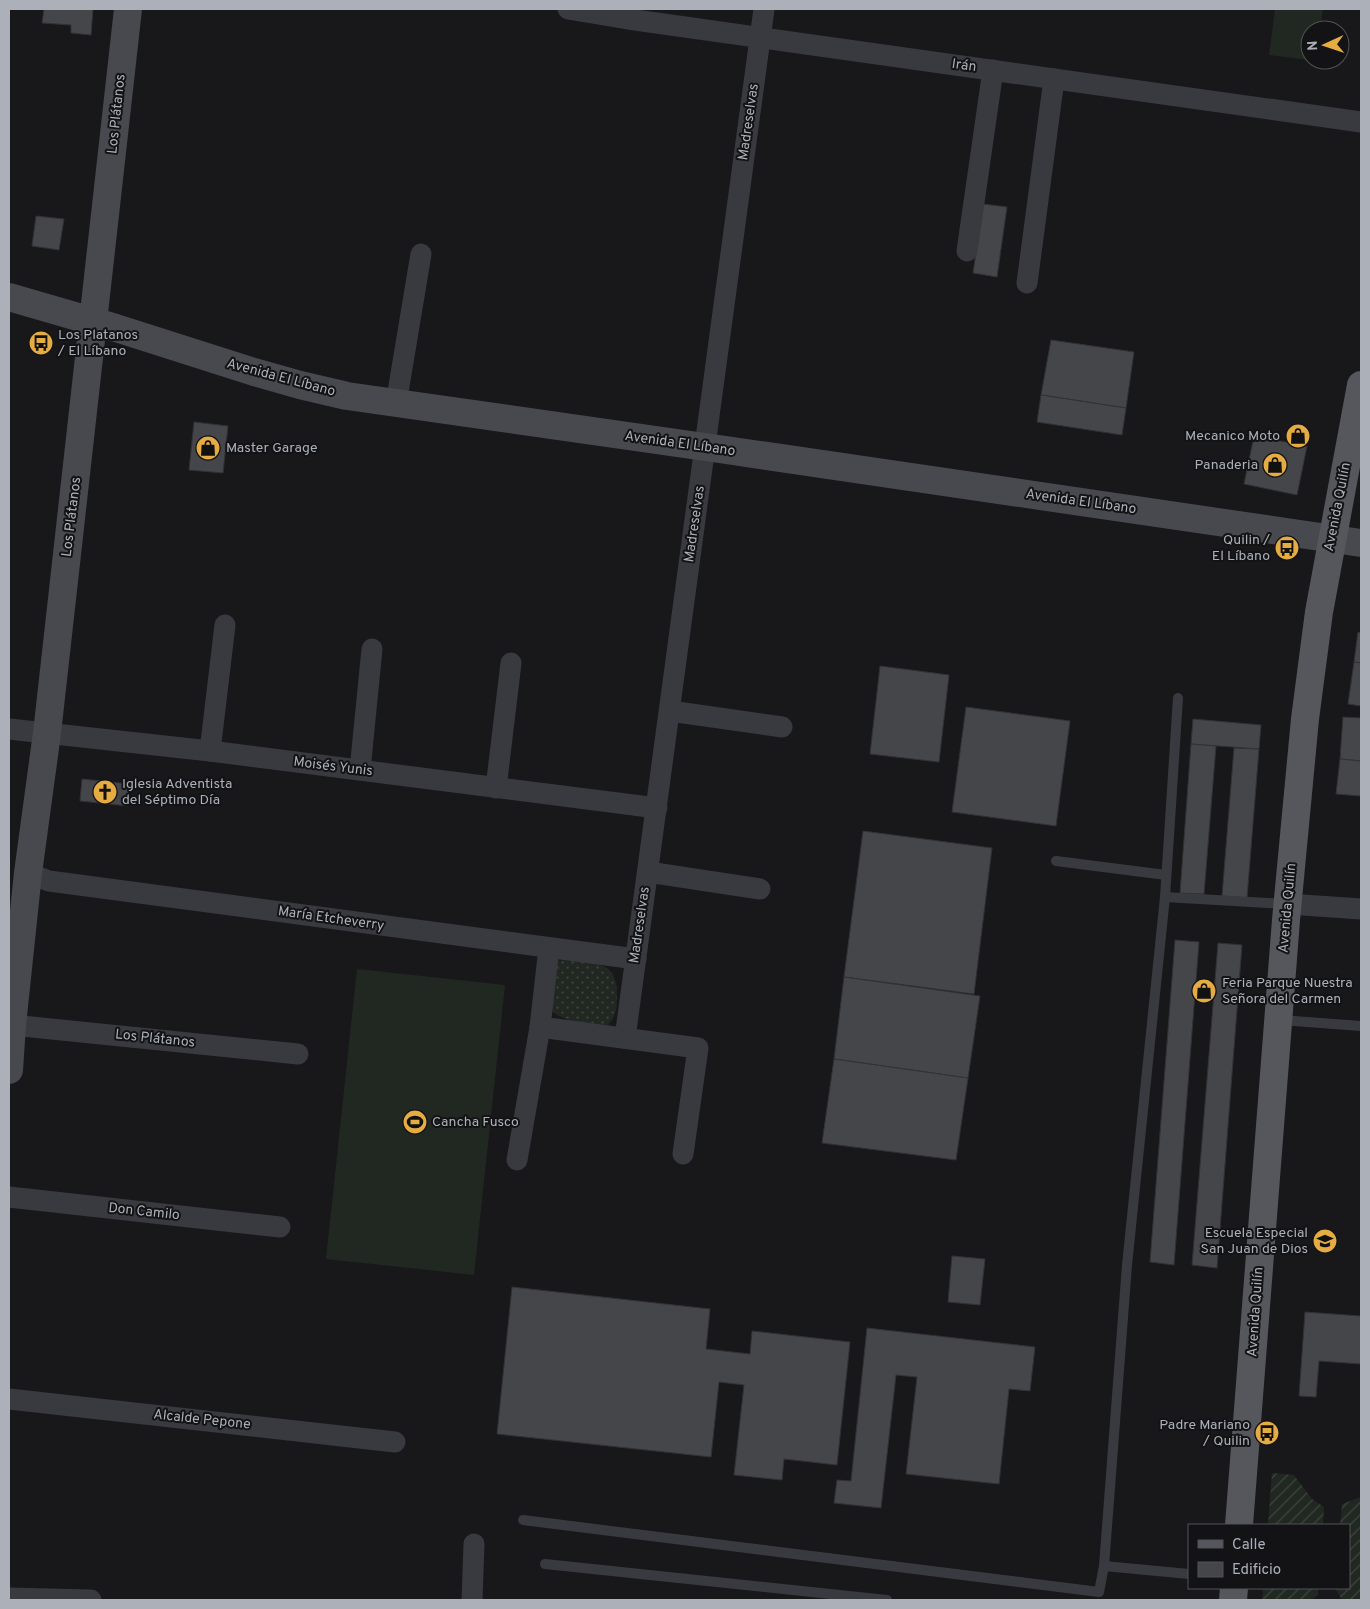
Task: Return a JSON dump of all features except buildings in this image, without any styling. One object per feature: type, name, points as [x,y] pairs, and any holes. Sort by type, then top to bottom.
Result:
[{"type":"main road","name":"Los Plátanos","points":[[9,1070],[28,873],[47,733],[128,9]]},
{"type":"main road","name":"Avenida El Líbano","points":[[9,298],[94,322],[205,358],[300,385],[347,396],[1361,543]]},
{"type":"main road","name":"Avenida Quilín","points":[[1239,1524],[1288,904],[1311,666],[1332,538],[1361,385]]},
{"type":"street","name":"Irán","points":[[568,9],[1361,122]]},
{"type":"street","name":"Madreselvas","points":[[625,1038],[764,9]]},
{"type":"street","points":[[968,251],[993,70]]},
{"type":"street","points":[[1027,283],[1054,79]]},
{"type":"street","points":[[396,404],[421,254]]},
{"type":"street","points":[[210,751],[225,625]]},
{"type":"street","points":[[360,770],[372,648]]},
{"type":"street","points":[[496,788],[511,663]]},
{"type":"street","points":[[670,711],[782,727]]},
{"type":"street","name":"Moisés Yunis","points":[[9,729],[210,751],[657,808]]},
{"type":"street","points":[[648,872],[760,889]]},
{"type":"street","name":"María Etcheverry","points":[[28,873],[49,881],[636,959]]},
{"type":"street","points":[[1288,904],[1361,910]]},
{"type":"street","points":[[517,1160],[540,1027],[549,948]]},
{"type":"street","name":"Los Plátanos","points":[[12,1024],[298,1054]]},
{"type":"street","points":[[540,1027],[698,1048],[683,1154]]},
{"type":"street","name":"Don Camilo","points":[[9,1197],[280,1227]]},
{"type":"street","name":"Alcalde Pepone","points":[[9,1399],[395,1442]]},
{"type":"street","points":[[472,1600],[474,1544]]},
{"type":"street","points":[[9,1598],[91,1600]]},
{"type":"lane","points":[[522,1520],[1099,1592],[1104,1566],[1127,1265],[1165,897],[1178,698]]},
{"type":"lane","points":[[1056,861],[1166,875]]},
{"type":"lane","points":[[1165,897],[1288,904]]},
{"type":"lane","points":[[1279,1020],[1361,1026]]},
{"type":"lane","points":[[545,1564],[887,1600]]},
{"type":"lane","points":[[1104,1566],[1188,1574]]},
{"type":"shaded area","points":[[1275,9],[1323,9],[1321,20],[1300,20],[1300,59],[1269,55]]},
{"type":"shaded area","points":[[557,961],[594,963],[609,970],[614,976],[617,986],[617,1006],[614,1016],[608,1025],[568,1020],[560,1017],[548,1007]]},
{"type":"shaded area","name":"Cancha Fusco","points":[[357,969],[505,985],[474,1275],[326,1259]]},
{"type":"shaded area","points":[[1272,1473],[1294,1475],[1312,1499],[1324,1507],[1323,1524],[1268,1524]]},
{"type":"shaded area","points":[[1361,1497],[1361,1600],[1342,1600],[1336,1589],[1350,1589],[1350,1524],[1340,1524],[1342,1504]]},
{"type":"shaded area","points":[[1263,1589],[1318,1589],[1318,1594],[1311,1600],[1262,1600]]},
{"type":"place","name":"Los Platanos / El Líbano","points":[[41,343]]},
{"type":"place","name":"Mecanico Moto","points":[[1298,436]]},
{"type":"place","name":"Master Garage","points":[[208,448]]},
{"type":"place","name":"Panaderia","points":[[1275,465]]},
{"type":"place","name":"Quilin / El Líbano","points":[[1287,548]]},
{"type":"place","name":"Iglesia Adventista del Séptimo Día","points":[[105,792]]},
{"type":"place","name":"Feria Parque Nuestra Señora del Carmen","points":[[1204,991]]},
{"type":"place","name":"Cancha Fusco","points":[[415,1122]]},
{"type":"place","name":"Escuela Especial San Juan de Dios","points":[[1325,1241]]},
{"type":"place","name":"Padre Mariano / Quilin","points":[[1267,1433]]}]
